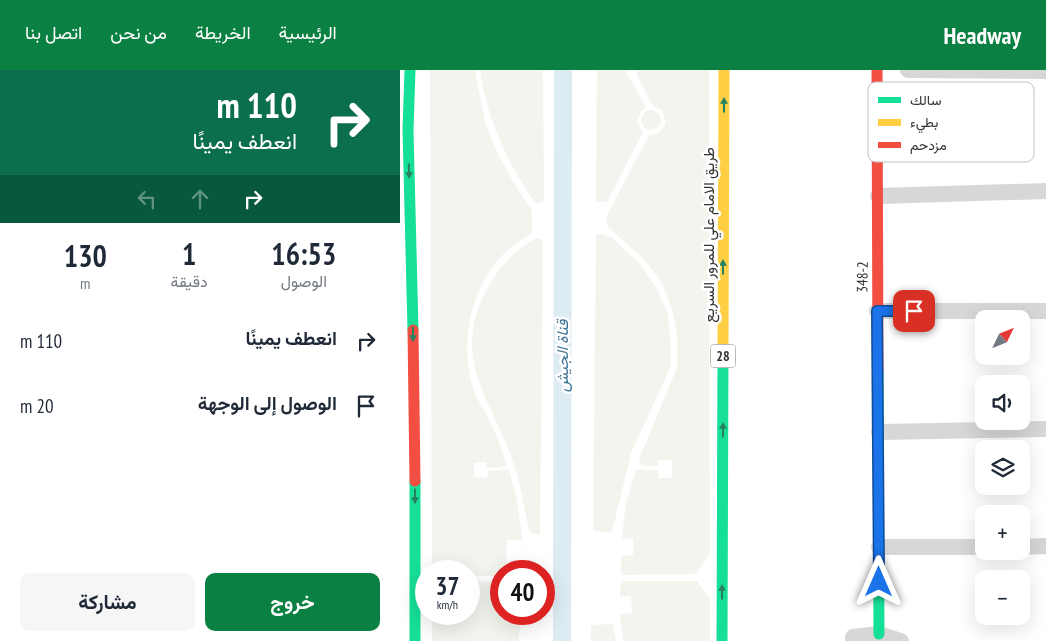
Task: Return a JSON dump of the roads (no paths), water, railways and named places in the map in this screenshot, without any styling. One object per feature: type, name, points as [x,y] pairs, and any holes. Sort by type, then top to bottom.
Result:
[{"type":"main road","points":[[410,70],[408,130],[415,392],[415,641]]},
{"type":"main road","name":"طريق الامام علي للمرور السريع","points":[[722,641],[724,70]]},
{"type":"main road","points":[[400,110],[408,130]]},
{"type":"main road","name":"348-2","points":[[878,162],[879,634]]},
{"type":"street","points":[[908,70],[1046,70]]},
{"type":"street","points":[[878,196],[1046,191]]},
{"type":"street","points":[[877,311],[1046,311]]},
{"type":"street","points":[[879,432],[1046,429]]},
{"type":"street","points":[[1030,546],[1046,546]]},
{"type":"street","points":[[878,547],[975,547]]},
{"type":"street","points":[[852,641],[853,637],[879,634],[901,641]]},
{"type":"waterway","name":"قناة الجيش","points":[[562,641],[563,70]]}]
